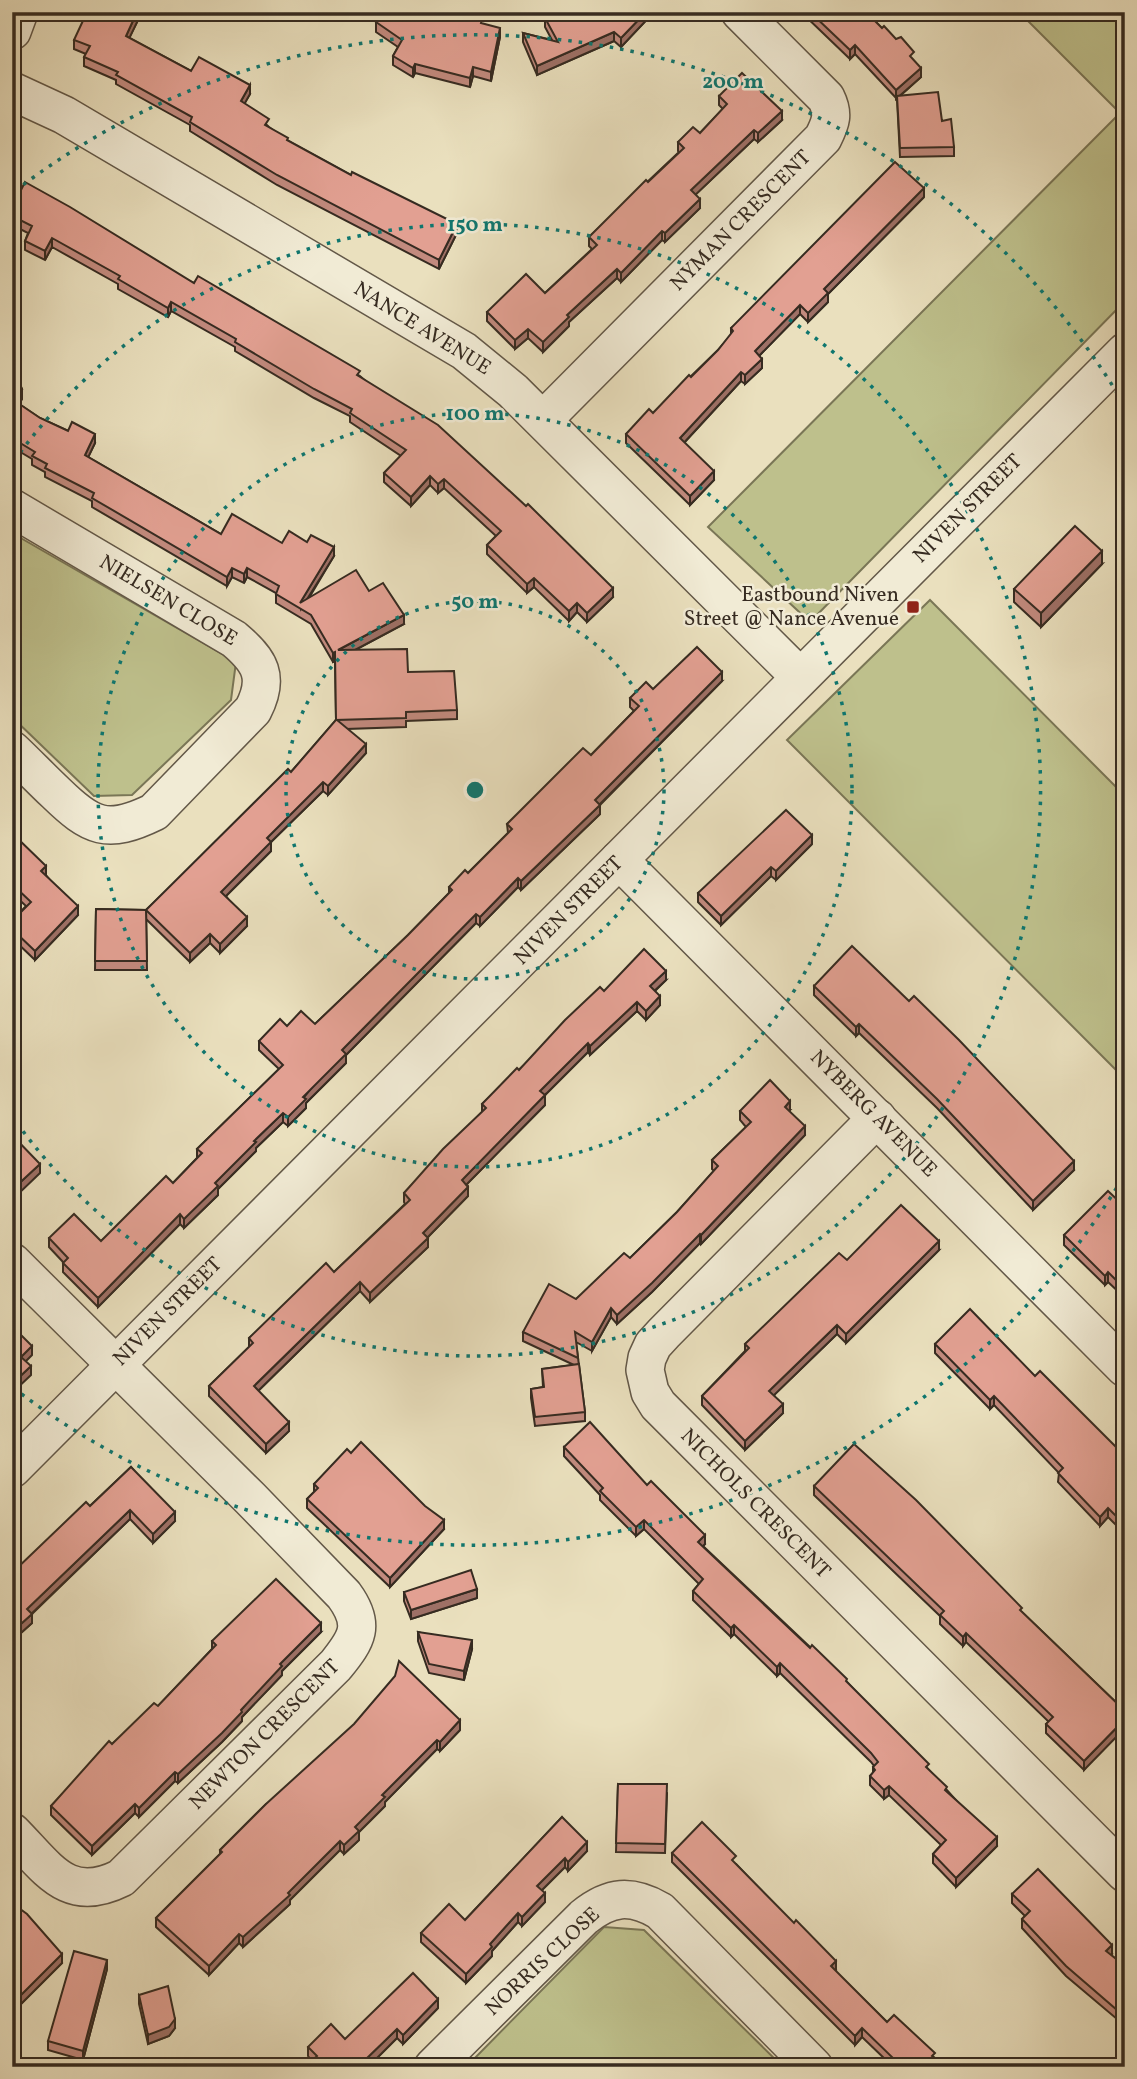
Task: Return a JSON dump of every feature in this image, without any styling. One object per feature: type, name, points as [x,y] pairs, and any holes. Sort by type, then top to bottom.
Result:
[{"type":"street","points":[[12,31],[19,12]]},
{"type":"street","name":"NYMAN CRESCENT","points":[[543,420],[823,138],[829,127],[832,118],[826,98],[740,12]]},
{"type":"street","name":"NANCE AVENUE","points":[[12,91],[64,115],[464,351],[490,370],[800,677]]},
{"type":"street","name":"NIVEN STREET","points":[[12,1469],[1125,352]]},
{"type":"street","name":"NIELSEN CLOSE","points":[[12,508],[234,639],[254,658],[261,672],[262,683],[260,696],[253,710],[153,812],[134,822],[114,826],[96,824],[79,815],[12,750]]},
{"type":"street","name":"NYBERG AVENUE","points":[[619,860],[1125,1368]]},
{"type":"street","name":"NICHOLS CRESCENT","points":[[877,1118],[659,1339],[647,1358],[646,1382],[658,1405],[748,1498],[1125,1873]]},
{"type":"street","points":[[12,1262],[116,1365]]},
{"type":"street","name":"NEWTON CRESCENT","points":[[12,1832],[57,1877],[70,1885],[85,1889],[103,1887],[121,1878],[337,1665],[358,1631],[353,1607],[345,1595],[116,1365]]},
{"type":"street","name":"NORRIS CLOSE","points":[[433,2067],[584,1917],[596,1908],[625,1899],[637,1900],[660,1911],[814,2067]]},
{"type":"green space","points":[[1019,12],[1125,12],[1125,301],[810,622],[708,527],[1120,113]]},
{"type":"green space","points":[[12,533],[236,662],[231,700],[132,795],[94,796],[12,717]]},
{"type":"green space","points":[[930,600],[1125,796],[1125,1079],[787,740]]},
{"type":"green space","points":[[604,1927],[644,1930],[783,2067],[466,2067]]},
{"type":"building","points":[[87,12],[137,12],[126,36],[191,71],[199,57],[250,85],[241,101],[269,119],[265,125],[288,138],[287,140],[351,175],[352,172],[457,224],[439,260],[277,175],[190,122],[192,117],[116,75],[118,72],[84,57],[90,46],[74,40]]},
{"type":"building","points":[[382,12],[484,14],[481,23],[500,28],[491,72],[473,67],[470,78],[415,64],[413,68],[393,56],[402,40],[376,22]]},
{"type":"building","points":[[557,12],[646,12],[621,38],[614,32],[537,66],[523,33],[558,42],[545,18]]},
{"type":"building","points":[[810,12],[866,12],[896,39],[901,37],[914,52],[910,56],[921,68],[896,90],[855,45],[850,50]]},
{"type":"building","points":[[742,73],[782,111],[758,133],[754,130],[691,190],[700,199],[665,233],[662,231],[621,273],[617,269],[567,315],[569,317],[543,342],[528,329],[515,340],[487,312],[526,274],[545,293],[597,245],[589,237],[646,180],[648,182],[684,148],[678,142],[693,127],[700,133],[727,104],[719,96]]},
{"type":"building","points":[[938,92],[942,121],[951,119],[954,147],[900,148],[897,96]]},
{"type":"building","points":[[895,162],[924,188],[824,289],[828,293],[808,313],[800,305],[755,351],[762,359],[745,375],[741,372],[680,438],[714,471],[690,496],[626,434],[649,409],[653,413],[689,375],[691,377],[718,350],[733,331],[731,328]]},
{"type":"building","points":[[25,182],[194,283],[198,276],[360,371],[357,375],[438,425],[526,506],[528,504],[613,588],[587,613],[577,603],[569,611],[534,578],[527,584],[487,545],[501,531],[444,479],[438,484],[430,476],[411,497],[384,473],[406,450],[350,413],[352,409],[314,389],[235,342],[236,339],[171,302],[168,308],[118,279],[120,276],[52,238],[45,251],[25,241],[32,226],[12,216],[12,208]]},
{"type":"building","points":[[12,385],[22,390],[15,401],[40,418],[68,431],[72,422],[95,434],[85,455],[221,534],[232,514],[282,543],[289,531],[307,542],[311,535],[334,547],[300,603],[356,570],[369,591],[383,583],[404,615],[338,650],[407,649],[408,672],[454,671],[457,710],[406,712],[406,718],[337,720],[366,744],[328,786],[323,782],[267,838],[271,842],[221,892],[247,917],[220,944],[210,934],[190,953],[146,910],[288,769],[291,772],[336,720],[335,652],[333,653],[311,615],[276,594],[279,586],[247,568],[244,574],[232,568],[227,577],[92,498],[94,493],[45,468],[47,464],[32,456],[35,452],[12,438]]},
{"type":"building","points":[[1075,526],[1102,551],[1041,613],[1014,589]]},
{"type":"building","points":[[697,647],[722,672],[595,800],[600,805],[521,881],[518,878],[480,917],[476,914],[342,1050],[346,1054],[303,1097],[306,1099],[288,1117],[283,1113],[215,1183],[218,1186],[184,1219],[180,1214],[98,1298],[63,1263],[68,1258],[49,1238],[74,1214],[101,1241],[166,1176],[173,1183],[202,1153],[197,1149],[283,1065],[259,1041],[280,1019],[287,1026],[301,1011],[315,1024],[452,890],[449,887],[465,870],[468,873],[512,829],[507,824],[583,748],[591,755],[639,706],[630,698],[646,682],[653,689]]},
{"type":"building","points":[[786,810],[812,835],[776,871],[771,867],[721,916],[698,893]]},
{"type":"building","points":[[12,833],[46,866],[41,871],[78,906],[35,951],[12,929],[12,921],[31,902],[12,884]]},
{"type":"building","points":[[96,909],[146,910],[147,961],[95,961]]},
{"type":"building","points":[[852,946],[909,1001],[914,996],[1074,1161],[1033,1201],[937,1099],[859,1024],[856,1027],[814,986]]},
{"type":"building","points":[[644,949],[666,971],[650,986],[660,996],[646,1011],[637,1002],[590,1046],[588,1043],[540,1091],[545,1095],[462,1180],[468,1187],[423,1233],[428,1238],[370,1293],[360,1282],[254,1386],[289,1422],[266,1444],[209,1386],[253,1343],[249,1338],[326,1263],[334,1272],[410,1200],[404,1193],[443,1149],[486,1108],[482,1104],[517,1068],[519,1070],[565,1020],[600,987],[604,991]]},
{"type":"building","points":[[770,1080],[790,1101],[785,1107],[805,1126],[701,1235],[617,1315],[611,1308],[592,1342],[575,1332],[578,1358],[523,1332],[549,1284],[576,1299],[624,1253],[630,1258],[677,1212],[718,1166],[712,1160],[751,1122],[740,1111]]},
{"type":"building","points":[[12,1135],[40,1164],[13,1189],[12,1189]]},
{"type":"building","points":[[1108,1191],[1125,1207],[1125,1289],[1108,1272],[1105,1276],[1064,1235]]},
{"type":"building","points":[[901,1205],[939,1241],[846,1334],[837,1325],[769,1391],[783,1404],[745,1441],[702,1396],[749,1348],[745,1344],[839,1253],[847,1260]]},
{"type":"building","points":[[970,1309],[1035,1376],[1040,1371],[1125,1456],[1125,1525],[1108,1508],[1100,1517],[1058,1473],[1063,1468],[994,1396],[990,1400],[935,1344]]},
{"type":"building","points":[[12,1326],[32,1346],[21,1357],[31,1366],[12,1384]]},
{"type":"building","points":[[579,1364],[585,1412],[535,1417],[531,1389],[544,1387],[542,1369]]},
{"type":"building","points":[[590,1422],[647,1485],[651,1481],[705,1535],[698,1542],[810,1648],[812,1645],[847,1679],[846,1681],[929,1764],[926,1767],[947,1787],[945,1790],[997,1837],[956,1878],[933,1854],[946,1840],[889,1786],[884,1790],[870,1776],[878,1762],[871,1753],[780,1663],[777,1667],[734,1625],[731,1628],[693,1591],[703,1579],[644,1520],[636,1527],[600,1491],[603,1488],[564,1447]]},
{"type":"building","points":[[361,1442],[425,1506],[444,1520],[390,1578],[307,1499],[318,1488],[314,1484],[347,1449],[351,1453]]},
{"type":"building","points":[[854,1444],[916,1500],[1022,1608],[1020,1610],[1125,1711],[1125,1719],[1084,1761],[1046,1724],[1053,1717],[966,1633],[963,1637],[940,1615],[944,1611],[814,1486]]},
{"type":"building","points":[[131,1467],[175,1512],[153,1534],[130,1510],[27,1609],[32,1614],[12,1632],[12,1573],[86,1502],[90,1506]]},
{"type":"building","points":[[471,1570],[477,1589],[411,1610],[404,1592]]},
{"type":"building","points":[[276,1579],[321,1623],[280,1664],[282,1666],[222,1733],[178,1774],[175,1772],[139,1808],[135,1804],[92,1846],[51,1806],[109,1741],[112,1744],[154,1703],[158,1706],[216,1645],[212,1641]]},
{"type":"building","points":[[418,1632],[472,1640],[464,1671],[429,1664]]},
{"type":"building","points":[[399,1661],[460,1720],[382,1795],[385,1797],[355,1827],[359,1831],[344,1845],[340,1841],[288,1893],[290,1895],[243,1937],[239,1934],[209,1966],[156,1918],[266,1804],[354,1724],[395,1676]]},
{"type":"building","points":[[618,1784],[667,1784],[665,1844],[616,1843]]},
{"type":"building","points":[[562,1817],[587,1842],[568,1862],[565,1858],[537,1886],[545,1893],[522,1917],[518,1913],[490,1944],[492,1947],[466,1974],[421,1933],[449,1904],[465,1920]]},
{"type":"building","points":[[702,1822],[736,1856],[732,1860],[836,1961],[831,1966],[887,2022],[894,2015],[935,2053],[932,2056],[943,2067],[893,2067],[888,2062],[892,2057],[862,2028],[855,2036],[672,1853]]},
{"type":"building","points":[[1038,1869],[1112,1945],[1106,1951],[1125,1966],[1124,2016],[1066,1966],[1022,1919],[1030,1911],[1012,1894]]},
{"type":"building","points":[[12,1903],[27,1914],[62,1954],[19,1997],[12,1991]]},
{"type":"building","points":[[74,1951],[107,1960],[83,2051],[48,2041]]},
{"type":"building","points":[[413,1973],[438,1999],[403,2035],[397,2029],[366,2059],[373,2067],[306,2067],[317,2056],[308,2047],[331,2024],[345,2039]]},
{"type":"building","points":[[168,1986],[175,2019],[169,2027],[148,2035],[139,1995]]},
{"type":"place","name":"Eastbound Niven Street @ Nance Avenue","points":[[913,607]]}]
